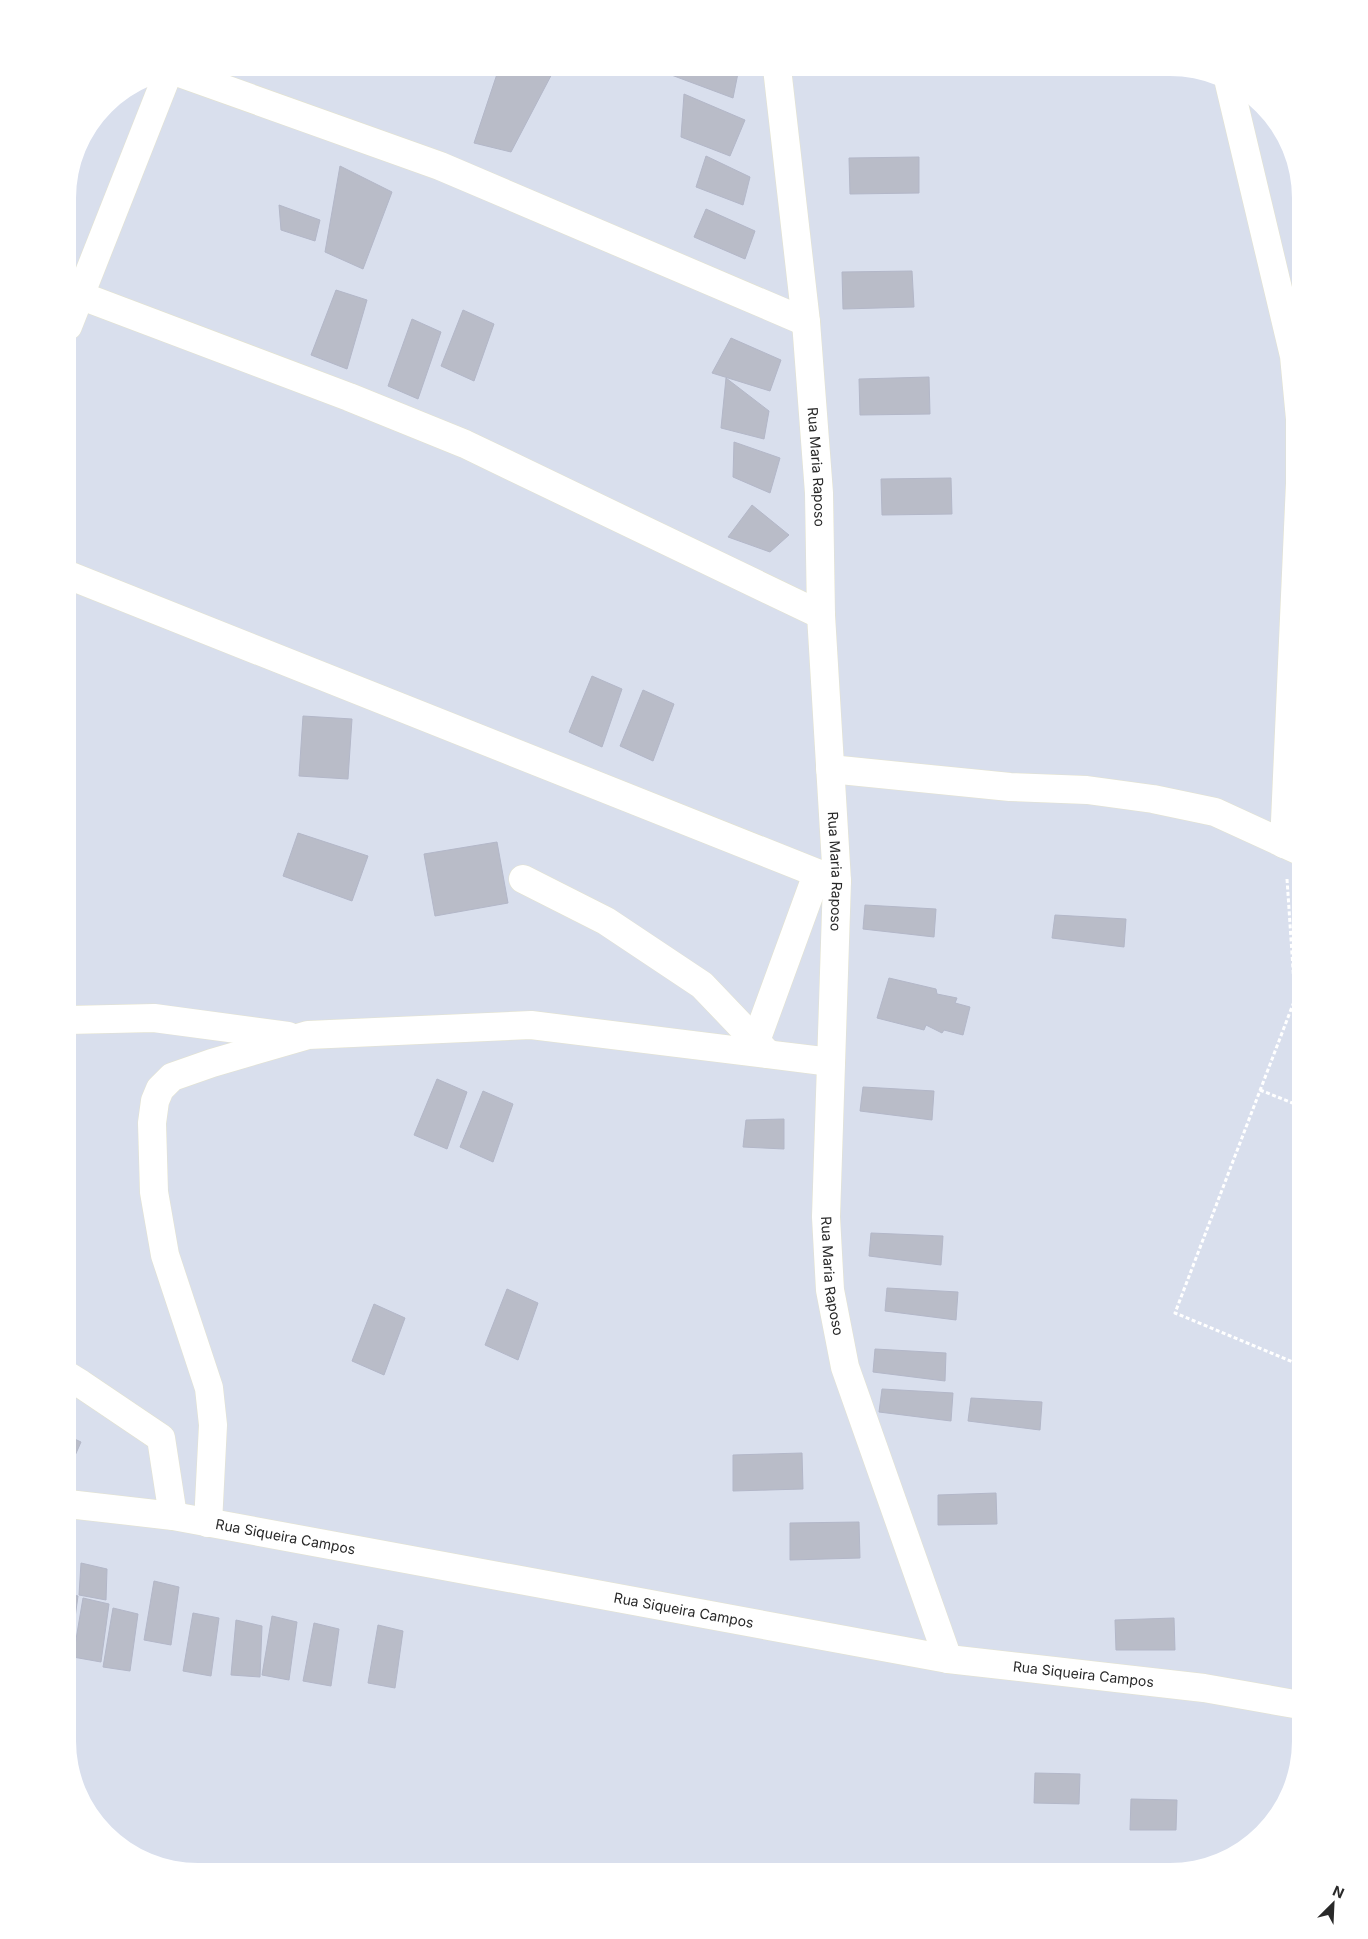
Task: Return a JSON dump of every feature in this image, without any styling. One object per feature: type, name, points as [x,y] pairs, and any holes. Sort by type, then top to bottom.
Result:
[{"type":"street","points":[[190,77],[440,166],[806,322]]},
{"type":"street","name":"Rua Maria Raposo","points":[[778,77],[806,322],[819,493],[821,615],[830,769],[827,877],[831,1062],[826,1217],[830,1290],[845,1367],[948,1659]]},
{"type":"street","points":[[77,301],[165,80]]},
{"type":"street","points":[[1232,93],[1292,336]]},
{"type":"street","points":[[79,295],[349,397],[465,444],[821,615]]},
{"type":"street","points":[[77,577],[827,877],[762,1048]]},
{"type":"street","points":[[830,769],[1010,787],[1087,790],[1153,799],[1215,812],[1292,848]]},
{"type":"street","points":[[523,879],[606,922],[702,985],[762,1048]]},
{"type":"street","points":[[76,1020],[154,1018],[297,1037]]},
{"type":"street","points":[[208,1523],[213,1425],[209,1388],[165,1255],[154,1192],[152,1132],[154,1101],[160,1088],[172,1077],[308,1034],[531,1025],[762,1048],[831,1062]]},
{"type":"street","points":[[76,1381],[161,1438],[173,1516]]},
{"type":"street","name":"Rua Siqueira Campos","points":[[76,1505],[173,1516],[948,1659],[1204,1688],[1292,1704]]},
{"type":"path","points":[[1292,1007],[1175,1312],[1292,1362]]},
{"type":"path","points":[[1260,1090],[1292,1103]]},
{"type":"building","points":[[496,76],[551,76],[511,152],[474,143]]},
{"type":"building","points":[[675,76],[737,77],[733,98]]},
{"type":"building","points":[[684,94],[745,120],[730,156],[681,137]]},
{"type":"building","points":[[706,156],[750,177],[743,205],[696,187]]},
{"type":"building","points":[[919,157],[919,193],[850,194],[849,158]]},
{"type":"building","points":[[340,166],[392,192],[363,269],[325,252]]},
{"type":"building","points":[[279,205],[320,220],[315,241],[281,230]]},
{"type":"building","points":[[706,209],[755,231],[745,259],[694,237]]},
{"type":"building","points":[[912,271],[914,307],[843,309],[842,272]]},
{"type":"building","points":[[336,290],[367,300],[347,369],[311,355]]},
{"type":"building","points":[[463,310],[494,324],[474,381],[441,366]]},
{"type":"building","points":[[412,319],[441,332],[418,399],[388,386]]},
{"type":"building","points":[[731,338],[781,360],[770,391],[712,373]]},
{"type":"building","points":[[929,377],[930,414],[860,415],[859,379]]},
{"type":"building","points":[[726,378],[769,411],[764,439],[721,428]]},
{"type":"building","points":[[734,442],[780,458],[770,493],[733,477]]},
{"type":"building","points":[[951,478],[952,514],[882,515],[881,479]]},
{"type":"building","points":[[752,505],[789,535],[770,552],[728,537]]},
{"type":"building","points":[[592,676],[622,689],[602,747],[569,732]]},
{"type":"building","points":[[643,690],[674,704],[653,761],[620,746]]},
{"type":"building","points":[[303,716],[352,719],[348,779],[299,776]]},
{"type":"building","points":[[298,833],[368,856],[352,901],[283,876]]},
{"type":"building","points":[[497,842],[508,903],[435,916],[424,854]]},
{"type":"building","points":[[865,905],[936,909],[934,937],[863,929]]},
{"type":"building","points":[[1055,915],[1126,919],[1124,947],[1052,938]]},
{"type":"building","points":[[889,978],[936,989],[937,994],[957,998],[955,1003],[970,1007],[963,1035],[944,1030],[942,1033],[926,1025],[924,1030],[877,1018]]},
{"type":"building","points":[[437,1079],[467,1092],[447,1149],[414,1135]]},
{"type":"building","points":[[863,1087],[934,1091],[932,1120],[860,1111]]},
{"type":"building","points":[[483,1091],[513,1104],[493,1162],[460,1147]]},
{"type":"building","points":[[784,1119],[784,1149],[743,1147],[746,1120]]},
{"type":"building","points":[[871,1233],[943,1236],[941,1265],[869,1256]]},
{"type":"building","points":[[887,1288],[958,1292],[956,1320],[885,1311]]},
{"type":"building","points":[[507,1289],[538,1303],[518,1360],[485,1345]]},
{"type":"building","points":[[374,1304],[405,1318],[384,1375],[352,1361]]},
{"type":"building","points":[[875,1349],[946,1353],[945,1381],[873,1372]]},
{"type":"building","points":[[882,1389],[953,1393],[951,1421],[879,1412]]},
{"type":"building","points":[[971,1398],[1042,1402],[1040,1430],[968,1421]]},
{"type":"building","points":[[76,1440],[81,1442],[76,1453]]},
{"type":"building","points":[[802,1453],[803,1489],[733,1491],[733,1455]]},
{"type":"building","points":[[996,1493],[997,1524],[938,1525],[938,1495]]},
{"type":"building","points":[[859,1522],[860,1558],[790,1560],[790,1523]]},
{"type":"building","points":[[81,1563],[107,1569],[106,1600],[79,1595]]},
{"type":"building","points":[[154,1581],[179,1587],[171,1645],[144,1640]]},
{"type":"building","points":[[83,1598],[109,1604],[101,1662],[76,1658],[76,1639]]},
{"type":"building","points":[[113,1608],[138,1614],[130,1671],[103,1667]]},
{"type":"building","points":[[193,1613],[219,1618],[211,1676],[183,1671]]},
{"type":"building","points":[[272,1616],[297,1622],[289,1680],[262,1675]]},
{"type":"building","points":[[1174,1618],[1175,1650],[1116,1650],[1115,1620]]},
{"type":"building","points":[[236,1620],[262,1626],[260,1677],[231,1675]]},
{"type":"building","points":[[314,1623],[339,1629],[331,1686],[303,1681]]},
{"type":"building","points":[[378,1625],[403,1631],[395,1688],[368,1683]]},
{"type":"building","points":[[1035,1773],[1080,1774],[1079,1804],[1034,1803]]},
{"type":"building","points":[[1131,1799],[1177,1800],[1176,1830],[1130,1830]]}]
